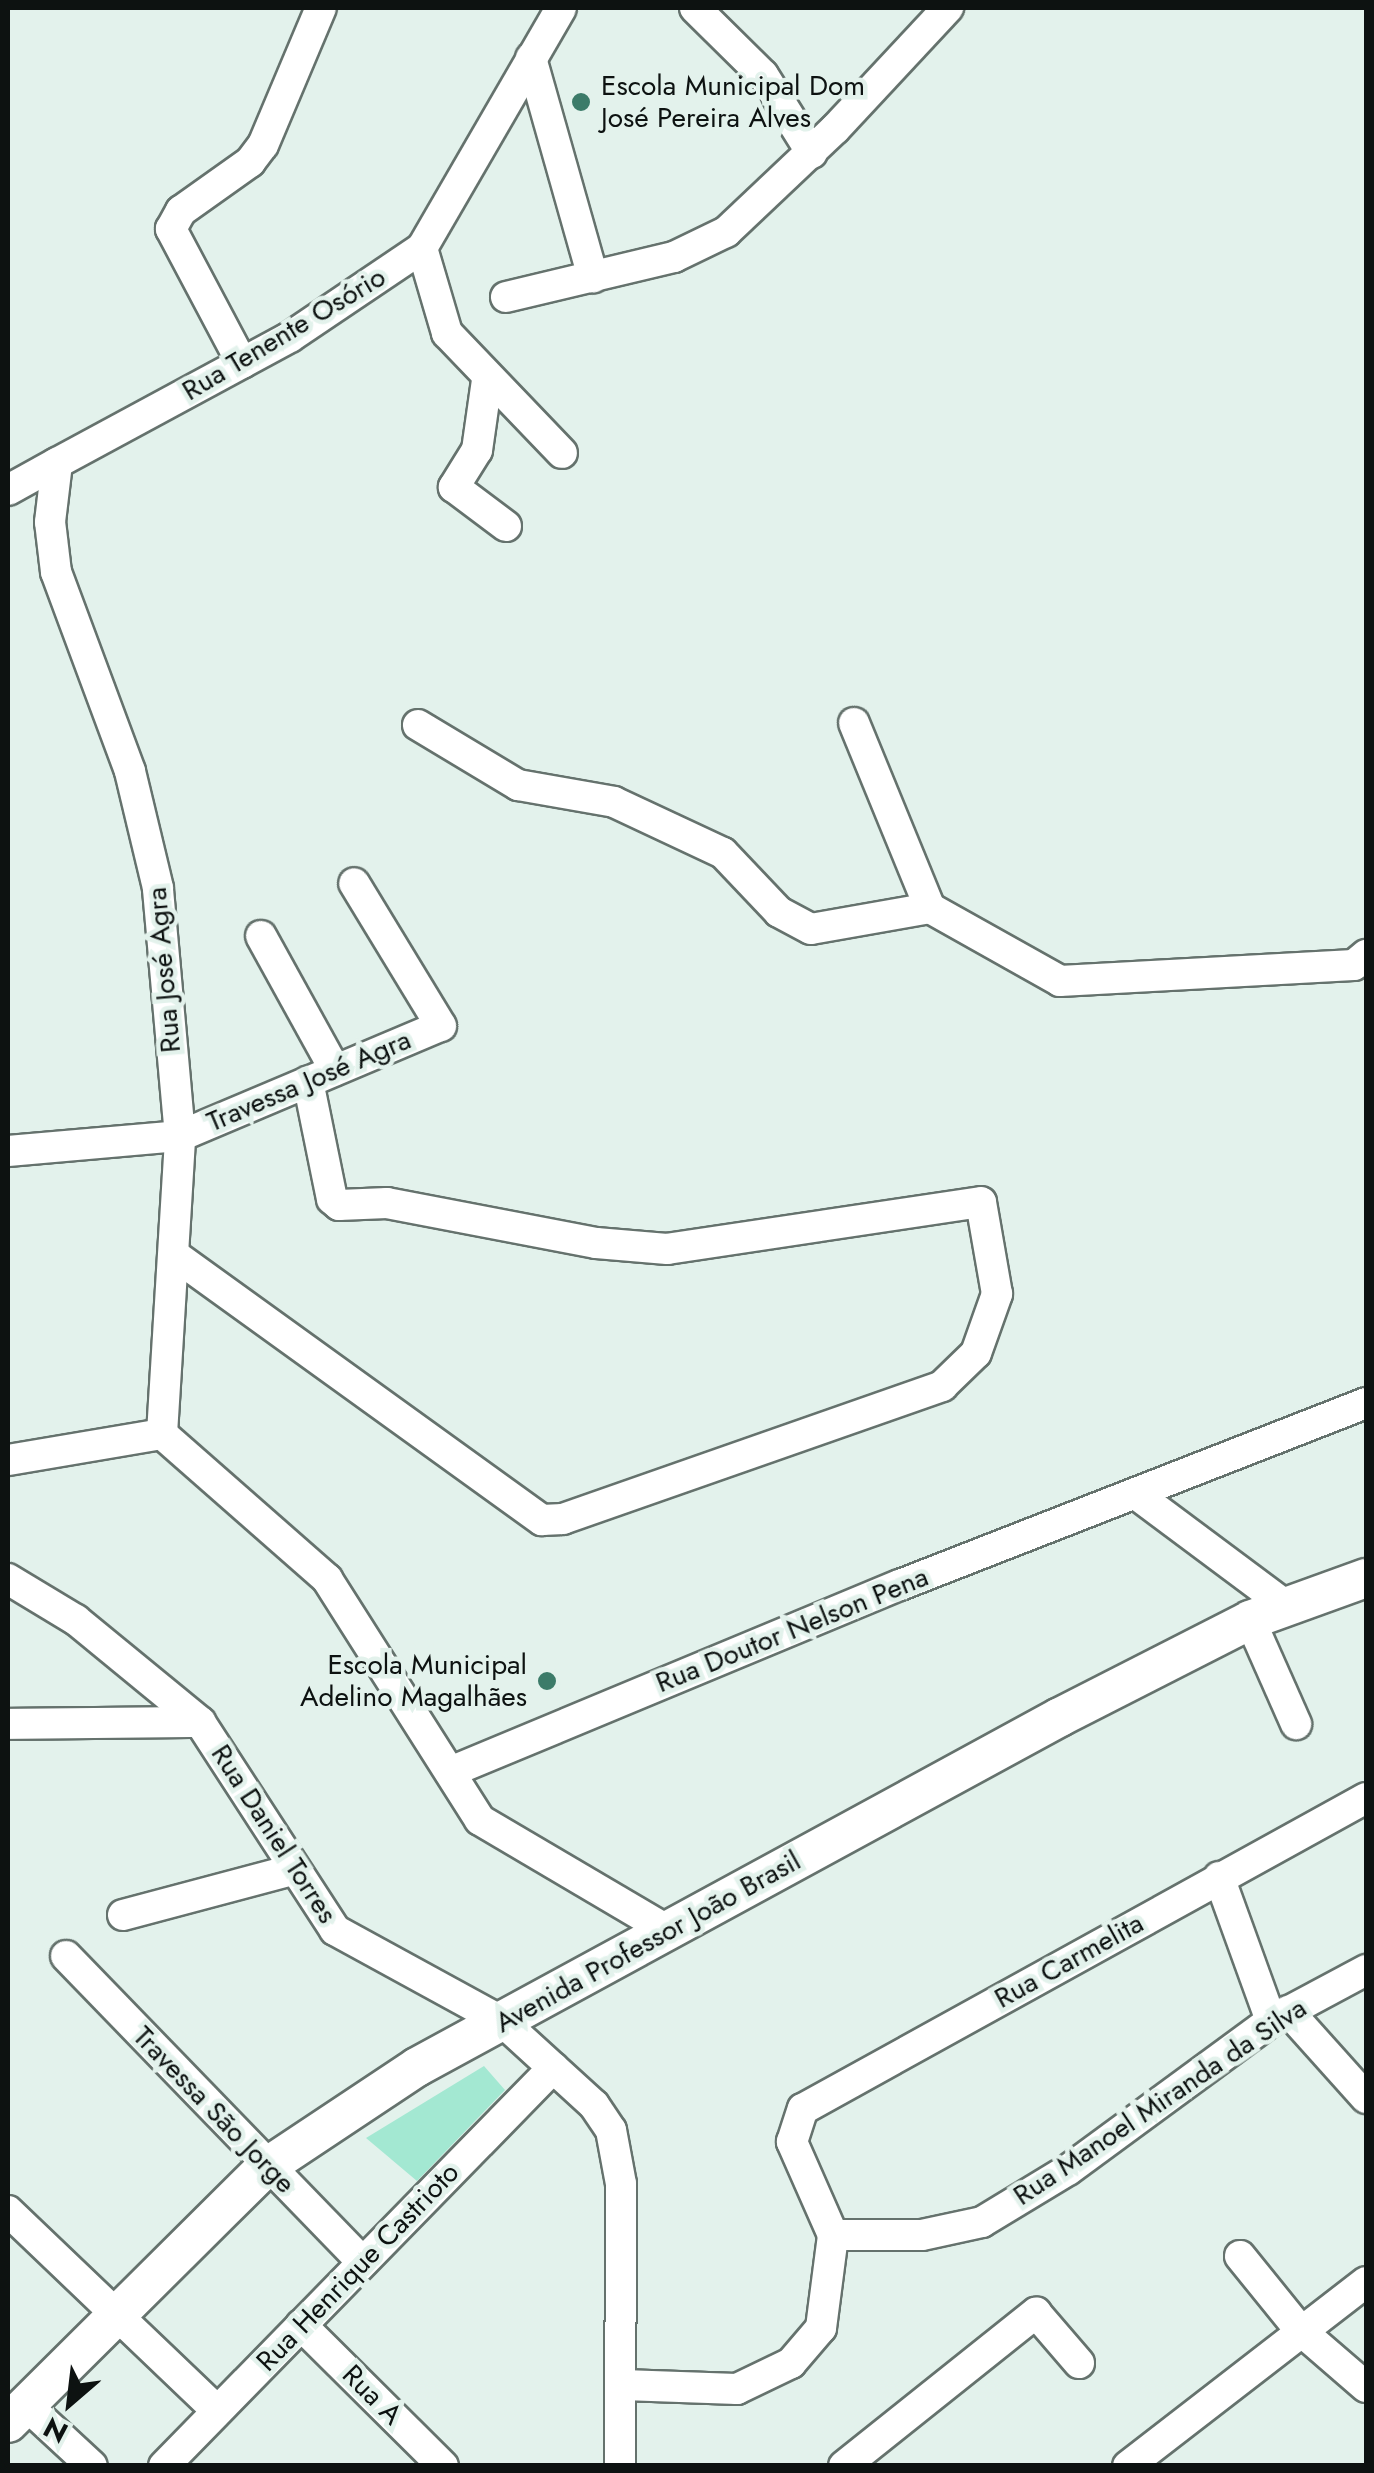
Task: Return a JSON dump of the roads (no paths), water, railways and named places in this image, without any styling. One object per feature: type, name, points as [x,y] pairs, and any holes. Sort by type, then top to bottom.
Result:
[{"type":"main road","name":"Avenida Professor João Brasil","points":[[16,2413],[266,2168],[417,2067],[665,1929],[1250,1620],[1366,1578]]},
{"type":"street","points":[[242,362],[171,229],[181,211],[250,162],[263,144],[321,8]]},
{"type":"street","name":"Rua Tenente Osório","points":[[8,490],[359,296],[422,248],[561,8]]},
{"type":"street","points":[[696,8],[763,75],[812,153]]},
{"type":"street","points":[[506,297],[700,248],[812,153],[948,8]]},
{"type":"street","points":[[532,58],[593,277]]},
{"type":"street","points":[[422,248],[447,334],[562,453]]},
{"type":"street","points":[[488,380],[477,450],[454,487],[506,526]]},
{"type":"street","name":"Rua José Agra","points":[[57,463],[50,522],[56,572],[130,771],[152,856],[180,1136],[177,1257],[162,1434]]},
{"type":"street","points":[[854,723],[930,908],[1060,981],[1354,966],[1366,954]]},
{"type":"street","points":[[418,724],[518,786],[614,802],[723,853],[779,912],[811,929],[930,908]]},
{"type":"street","name":"Travessa José Agra","points":[[8,1151],[180,1136],[443,1023],[354,883]]},
{"type":"street","points":[[177,1257],[550,1521],[942,1386],[964,1370],[996,1294],[981,1202],[667,1248],[596,1244],[387,1203],[339,1205],[332,1198],[321,1076],[260,936]]},
{"type":"street","name":"Rua Doutor Nelson Pena","points":[[450,1772],[1366,1403]]},
{"type":"street","points":[[8,1460],[162,1434],[327,1579],[480,1820],[507,1841],[665,1929]]},
{"type":"street","points":[[1136,1494],[1286,1606]]},
{"type":"street","name":"Rua Daniel Torres","points":[[8,1578],[76,1620],[200,1722],[292,1870],[336,1930],[504,2022],[594,2104],[618,2155],[620,2466]]},
{"type":"street","points":[[1250,1620],[1296,1724]]},
{"type":"street","points":[[8,1724],[200,1722]]},
{"type":"street","name":"Rua Carmelita","points":[[833,2235],[792,2142],[803,2109],[1366,1798]]},
{"type":"street","points":[[123,1915],[292,1870]]},
{"type":"street","points":[[1219,1877],[1279,2016],[1366,2098]]},
{"type":"street","name":"Travessa São Jorge","points":[[66,1956],[266,2168],[362,2262]]},
{"type":"street","name":"Rua Manoel Miranda da Silva","points":[[833,2235],[922,2235],[982,2222],[1068,2170],[1279,2016],[1366,1970]]},
{"type":"street","name":"Rua Henrique Castrioto","points":[[164,2466],[552,2068]]},
{"type":"street","points":[[8,2211],[119,2312],[217,2411]]},
{"type":"street","points":[[622,2384],[737,2389],[791,2364],[820,2328],[833,2235]]},
{"type":"street","points":[[1240,2256],[1300,2330],[1366,2387]]},
{"type":"street","points":[[1128,2466],[1366,2282]]},
{"type":"street","points":[[844,2466],[1040,2313],[1079,2363]]},
{"type":"street","name":"Rua A","points":[[301,2325],[443,2466]]},
{"type":"street","points":[[16,2413],[92,2466]]},
{"type":"place","name":"Escola Municipal Dom José Pereira Alves","points":[[581,102]]},
{"type":"place","name":"Escola Municipal Adelino Magalhães","points":[[547,1681]]}]
